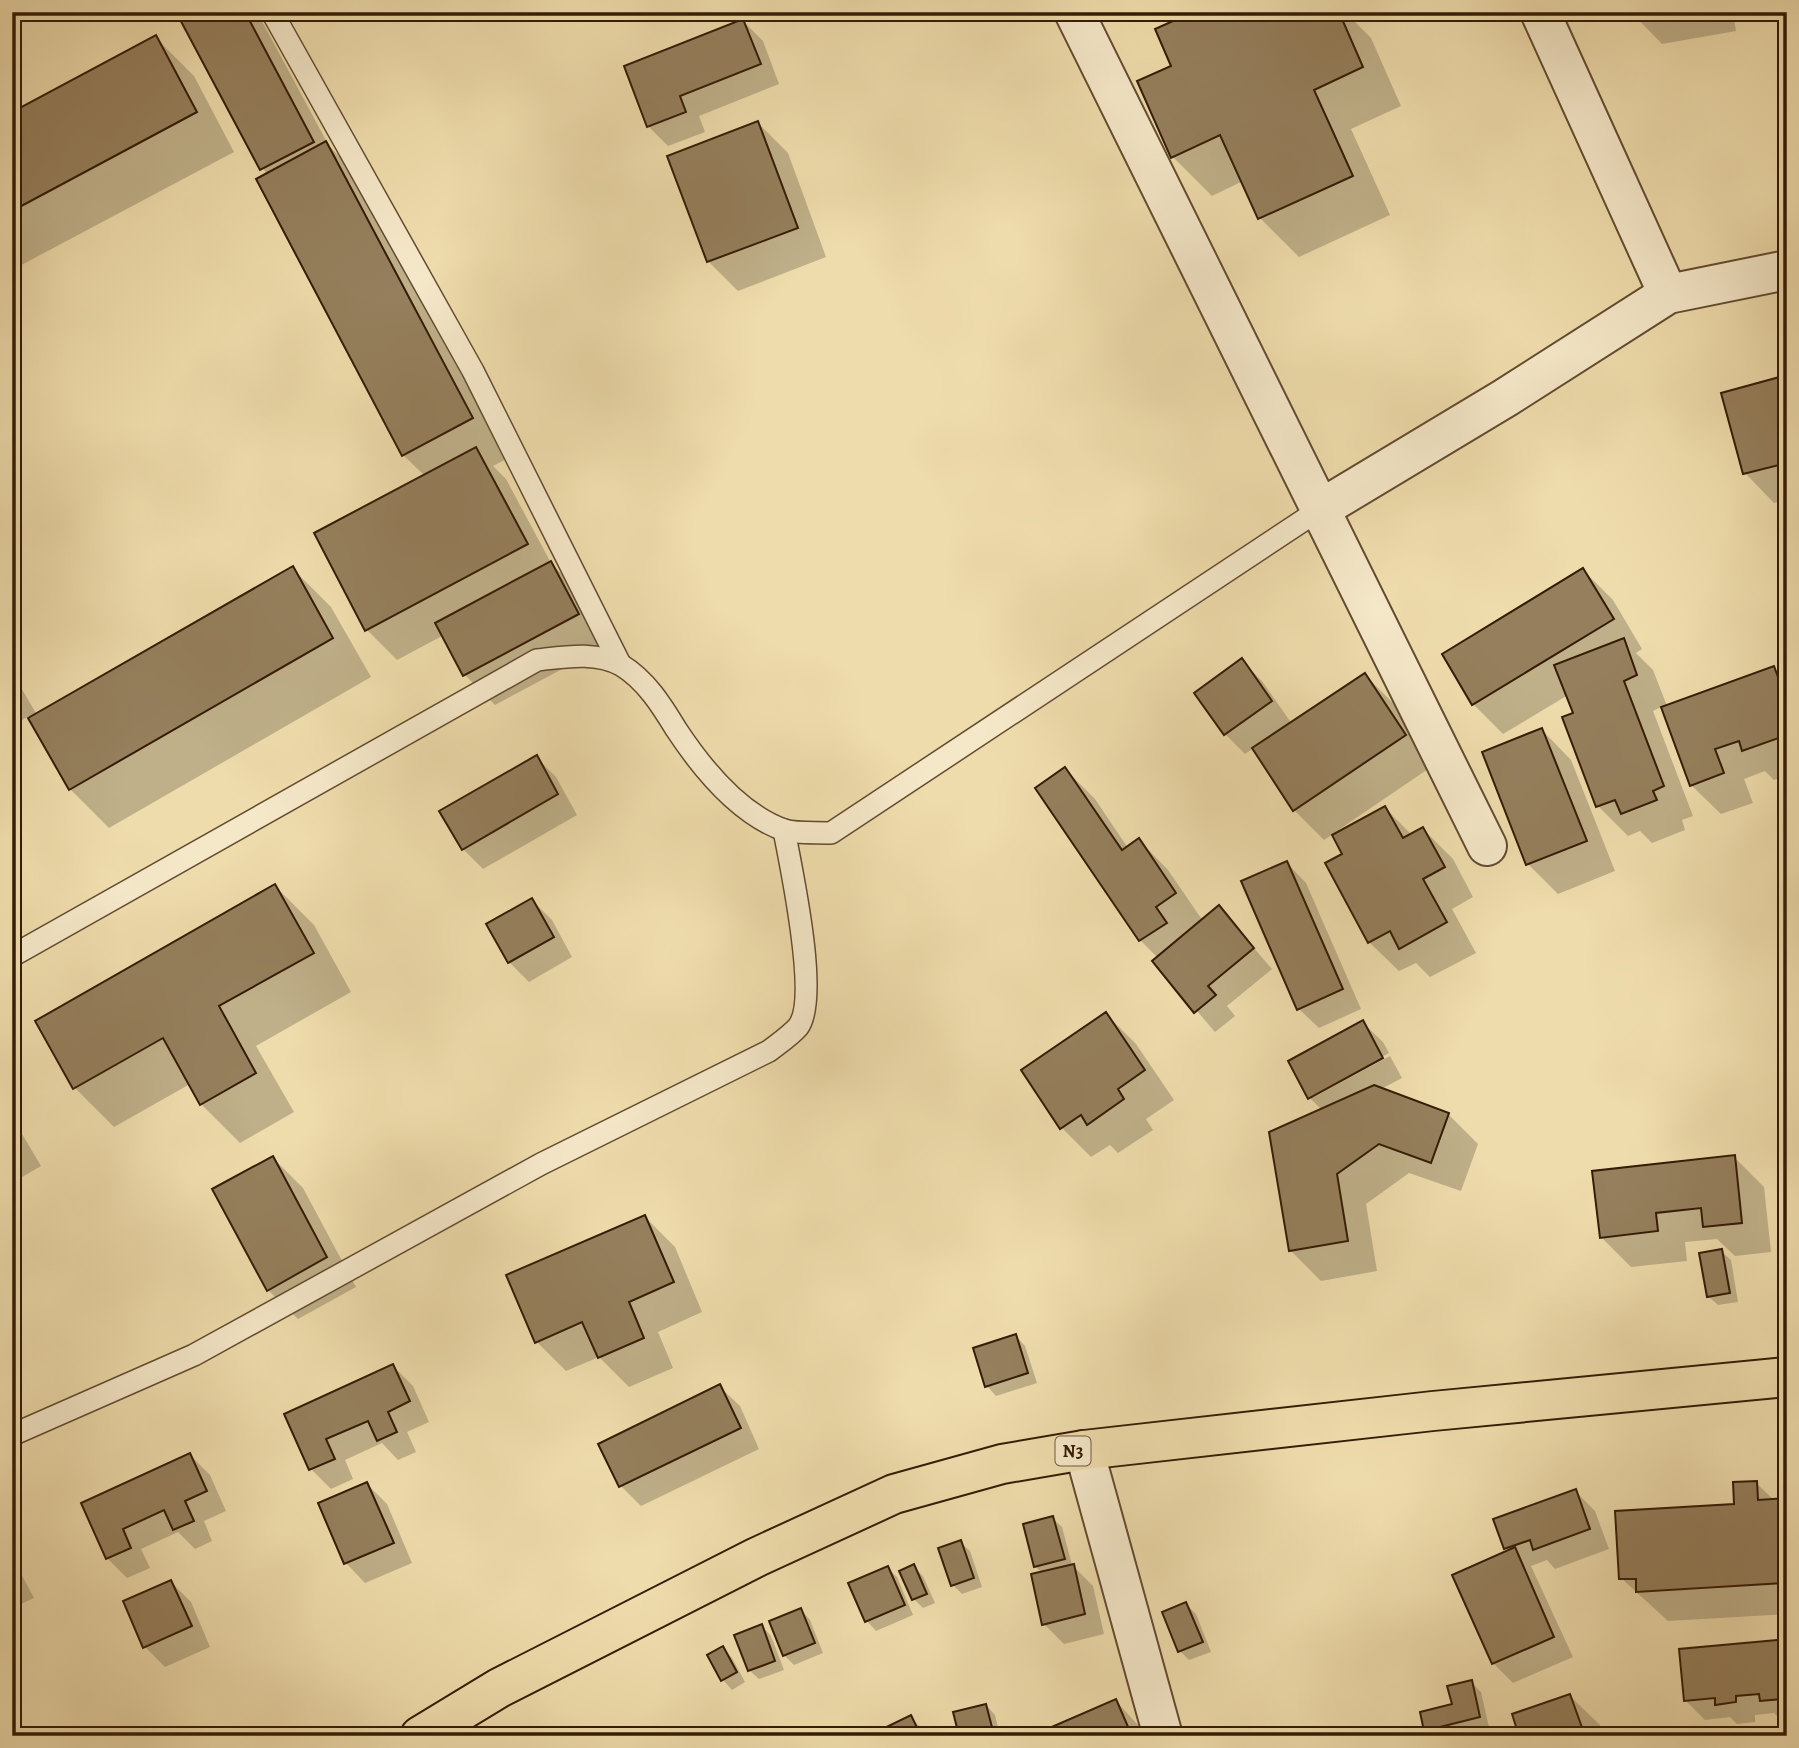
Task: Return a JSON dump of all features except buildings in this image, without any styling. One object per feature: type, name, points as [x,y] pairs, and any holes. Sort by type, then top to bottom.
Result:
[{"type":"main road","name":"N3","points":[[420,1736],[499,1688],[757,1557],[894,1494],[1002,1464],[1084,1450],[1433,1411],[1787,1377]]},
{"type":"street","points":[[1074,12],[1322,508],[1487,846]]},
{"type":"street","points":[[1540,12],[1668,294]]},
{"type":"street","points":[[1322,508],[1505,398],[1668,294],[1787,270]]},
{"type":"street","points":[[1084,1450],[1163,1736]]},
{"type":"lane","points":[[272,12],[474,372],[620,664],[643,683],[660,704],[698,763],[738,803],[784,830],[831,833],[1322,508]]},
{"type":"lane","points":[[12,956],[297,792],[537,660],[582,655],[620,664]]},
{"type":"lane","points":[[12,1435],[194,1355],[541,1164],[769,1051],[799,1026],[806,1002],[805,956],[784,830]]}]
